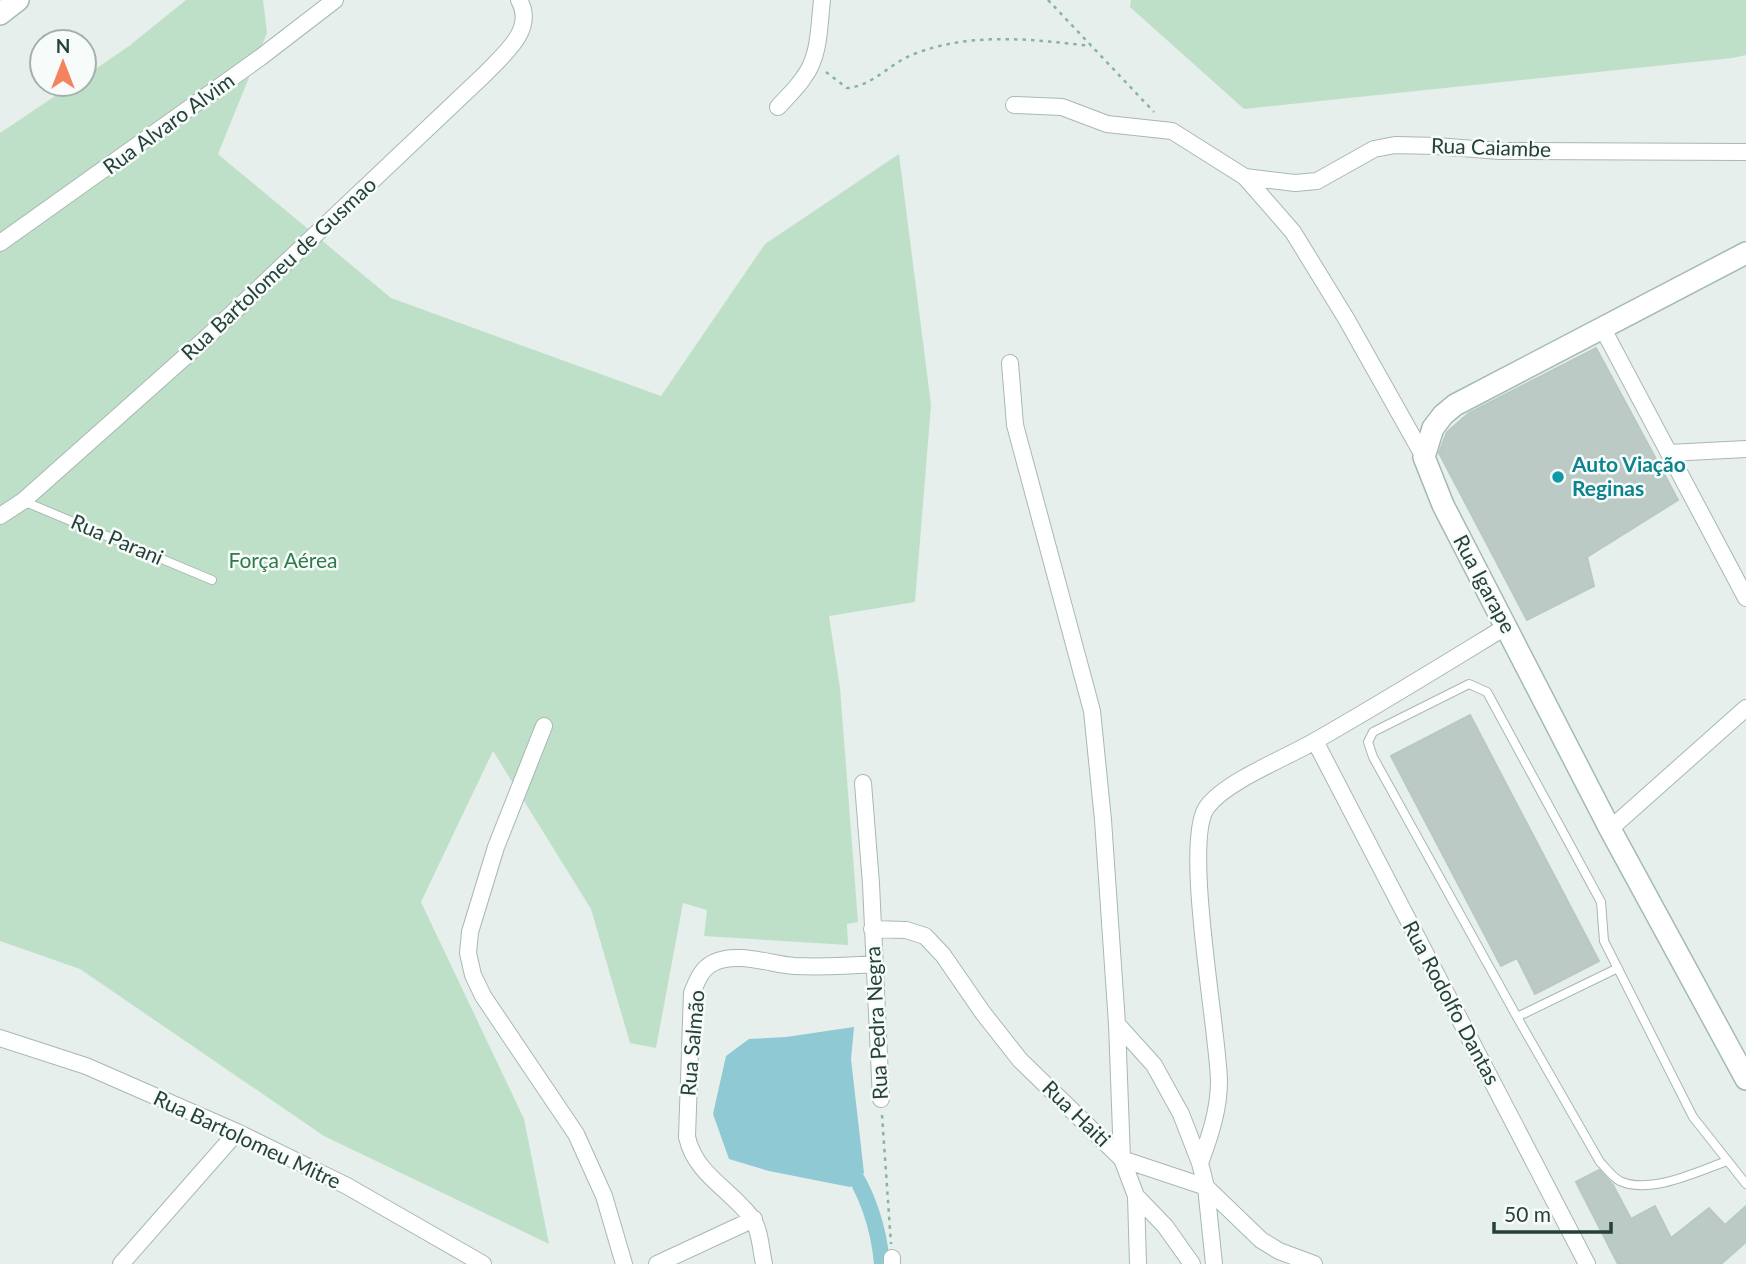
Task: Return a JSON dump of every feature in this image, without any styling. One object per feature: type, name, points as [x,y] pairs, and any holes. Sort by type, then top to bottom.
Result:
[{"type":"main road","points":[[0,14],[18,0]]},
{"type":"main road","points":[[1424,457],[1433,428],[1455,405],[1746,253]]},
{"type":"main road","name":"Rua Igarape","points":[[1424,457],[1443,505],[1610,829],[1746,1079]]},
{"type":"street","name":"Rua Alvaro Alvim","points":[[0,243],[261,57],[335,0]]},
{"type":"street","name":"Rua Bartolomeu de Gusmao","points":[[0,516],[23,501],[204,340],[485,74],[521,33],[525,14],[519,0]]},
{"type":"street","points":[[778,107],[806,76],[813,61],[822,0]]},
{"type":"street","points":[[1014,105],[1062,107],[1107,124],[1172,131]]},
{"type":"street","name":"Rua Igarape","points":[[1172,131],[1245,177],[1293,232],[1347,320],[1424,457]]},
{"type":"street","name":"Rua Caiambe","points":[[1245,177],[1295,183],[1317,181],[1374,149],[1395,145],[1500,151],[1746,152]]},
{"type":"street","points":[[1603,329],[1746,598]]},
{"type":"street","points":[[1010,363],[1015,425],[1092,711],[1101,795],[1117,1024],[1122,1159],[1136,1196],[1138,1264]]},
{"type":"street","points":[[1669,453],[1746,449]]},
{"type":"street","points":[[1200,1163],[1217,1115],[1219,1081],[1201,914],[1198,847],[1199,831],[1206,808],[1228,788],[1315,741],[1507,626]]},
{"type":"street","points":[[1610,829],[1746,708]]},
{"type":"street","points":[[544,726],[496,847],[470,932],[468,953],[473,975],[483,996],[581,1144],[604,1196],[624,1264]]},
{"type":"street","name":"Rua Rodolfo Dantas","points":[[1315,741],[1587,1264]]},
{"type":"street","name":"Rua Pedra Negra","points":[[863,783],[881,1099]]},
{"type":"street","name":"Rua Haiti","points":[[872,929],[906,930],[925,936],[943,955],[1020,1060],[1122,1159],[1206,1187],[1261,1240],[1279,1251],[1314,1264]]},
{"type":"street","name":"Rua Salmão","points":[[754,1219],[696,1163],[690,1150],[687,1137],[691,1008],[692,993],[698,977],[714,962],[734,959],[792,966],[875,964]]},
{"type":"street","points":[[1117,1024],[1154,1065],[1168,1087],[1200,1163],[1206,1187],[1214,1264]]},
{"type":"street","name":"Rua Bartolomeu Mitre","points":[[0,1038],[86,1066],[237,1132],[347,1186],[483,1264]]},
{"type":"street","points":[[121,1264],[237,1132]]},
{"type":"street","points":[[1136,1196],[1165,1226],[1192,1264]]},
{"type":"street","points":[[657,1264],[754,1219],[764,1264]]},
{"type":"lane","name":"Rua Parani","points":[[23,501],[212,580]]},
{"type":"lane","points":[[1727,1161],[1661,1184],[1639,1186],[1619,1181],[1600,1162],[1373,757],[1368,742],[1373,732],[1469,684],[1487,692],[1601,902],[1604,941],[1693,1117],[1746,1184]]},
{"type":"lane","points":[[1517,1017],[1618,968]]},
{"type":"path","points":[[1048,0],[1172,131]]},
{"type":"path","points":[[813,61],[847,88],[858,87],[902,59],[937,45],[1023,38],[1091,46]]},
{"type":"path","name":"Rua Pedra Negra","points":[[881,1099],[892,1261]]},
{"type":"green space","name":"Força Aérea","points":[[186,0],[263,0],[267,33],[218,154],[391,298],[661,396],[765,244],[899,154],[931,405],[915,602],[829,616],[840,688],[858,922],[847,924],[848,945],[704,936],[707,910],[683,903],[656,1048],[630,1043],[591,909],[493,751],[421,902],[524,1119],[549,1244],[324,1136],[80,969],[0,941],[0,133],[52,98],[98,98],[98,67]]},
{"type":"green space","points":[[1131,0],[1746,0],[1746,55],[1244,109],[1130,7]]},
{"type":"water","points":[[854,1027],[851,1059],[864,1173],[850,1187],[769,1171],[729,1159],[713,1114],[726,1056],[749,1039],[786,1037]]},
{"type":"building","name":"Auto Viação Reginas","points":[[1596,348],[1678,500],[1587,557],[1594,586],[1527,620],[1439,453],[1447,432],[1469,413]]},
{"type":"building","points":[[1470,715],[1599,961],[1535,994],[1517,958],[1501,966],[1391,756]]},
{"type":"building","points":[[1599,1170],[1613,1185],[1631,1219],[1655,1206],[1671,1238],[1709,1208],[1725,1225],[1746,1206],[1746,1242],[1721,1264],[1618,1264],[1576,1182]]},
{"type":"waterway","points":[[846,1162],[871,1210],[882,1264]]},
{"type":"place","name":"Auto Viação Reginas","points":[[1558,477]]}]
